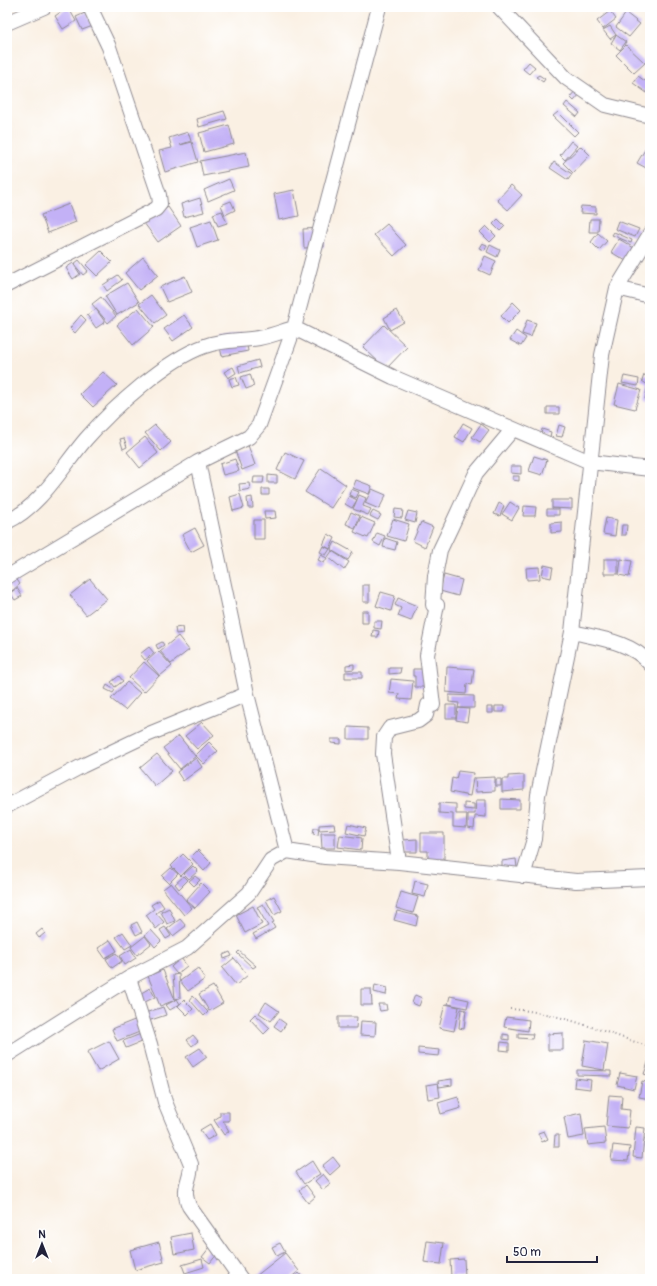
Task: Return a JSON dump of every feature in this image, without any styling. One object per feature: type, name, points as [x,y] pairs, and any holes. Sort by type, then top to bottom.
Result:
[{"type":"street","points":[[7,23],[44,7]]},
{"type":"street","points":[[7,285],[156,209],[160,204],[159,196],[109,47],[90,7]]},
{"type":"street","points":[[7,577],[198,462],[249,437],[255,432],[294,328],[379,7]]},
{"type":"street","points":[[499,7],[566,78],[605,105],[650,116]]},
{"type":"street","points":[[523,876],[534,839],[538,795],[572,632],[602,355],[617,288],[650,234]]},
{"type":"street","points":[[617,288],[650,296]]},
{"type":"street","points":[[7,522],[33,504],[87,438],[132,393],[181,358],[204,346],[221,341],[258,338],[294,328],[393,377],[590,462],[650,468]]},
{"type":"street","points":[[399,862],[382,754],[384,737],[390,728],[418,721],[426,716],[428,705],[432,705],[427,655],[437,605],[432,605],[435,576],[440,550],[476,473],[513,429]]},
{"type":"street","points":[[198,462],[247,694],[287,851]]},
{"type":"street","points":[[572,632],[617,643],[645,657],[650,664]]},
{"type":"street","points":[[7,806],[82,766],[149,734],[247,694]]},
{"type":"street","points":[[7,1055],[129,978],[187,948],[249,893],[271,860],[287,851],[325,857],[399,862],[576,881],[650,878]]},
{"type":"street","points":[[129,978],[150,1044],[165,1102],[191,1164],[191,1172],[186,1185],[185,1196],[189,1206],[241,1279]]},
{"type":"path","points":[[510,1009],[532,1010],[650,1047]]},
{"type":"building","points":[[68,7],[76,21],[63,29],[55,16]]},
{"type":"building","points":[[610,11],[616,19],[603,29],[597,21]]},
{"type":"building","points":[[87,12],[93,26],[82,30],[76,17]]},
{"type":"building","points":[[626,13],[640,24],[629,37],[616,27]]},
{"type":"building","points":[[610,26],[616,35],[610,39],[603,30]]},
{"type":"building","points":[[616,35],[626,42],[620,50],[611,43]]},
{"type":"building","points":[[626,45],[645,63],[634,73],[616,55]]},
{"type":"building","points":[[529,62],[535,67],[529,74],[523,69]]},
{"type":"building","points":[[539,75],[545,79],[543,82],[536,77]]},
{"type":"building","points":[[650,75],[650,90],[647,93],[633,83],[638,76],[645,81]]},
{"type":"building","points":[[576,90],[580,94],[574,101],[570,97]]},
{"type":"building","points":[[567,102],[580,113],[577,117],[564,106]]},
{"type":"building","points":[[224,111],[227,119],[199,127],[197,119]]},
{"type":"building","points":[[558,112],[578,132],[574,136],[553,116]]},
{"type":"building","points":[[229,125],[234,144],[204,152],[199,133]]},
{"type":"building","points":[[188,132],[191,141],[180,145],[192,142],[198,162],[165,172],[159,151],[172,148],[169,138]]},
{"type":"building","points":[[571,141],[577,146],[565,160],[560,155]]},
{"type":"building","points":[[649,143],[650,164],[648,169],[637,163]]},
{"type":"building","points":[[581,146],[590,155],[573,173],[563,163]]},
{"type":"building","points":[[246,152],[249,167],[203,176],[200,161]]},
{"type":"building","points":[[554,162],[572,174],[568,180],[550,168]]},
{"type":"building","points":[[229,179],[234,190],[208,201],[204,190]]},
{"type":"building","points":[[511,185],[522,195],[508,210],[497,200]]},
{"type":"building","points":[[294,190],[299,216],[279,220],[274,194]]},
{"type":"building","points":[[200,198],[204,212],[184,217],[181,204]]},
{"type":"building","points":[[231,201],[235,210],[225,215],[221,205]]},
{"type":"building","points":[[69,204],[76,222],[48,233],[41,215]]},
{"type":"building","points":[[581,206],[596,207],[596,214],[580,213]]},
{"type":"building","points":[[168,207],[181,226],[158,242],[144,223]]},
{"type":"building","points":[[222,211],[227,223],[218,226],[213,214]]},
{"type":"building","points":[[498,219],[505,226],[500,231],[493,224]]},
{"type":"building","points":[[590,219],[599,219],[598,232],[589,232]]},
{"type":"building","points":[[211,220],[218,240],[197,247],[190,227]]},
{"type":"building","points":[[618,221],[639,229],[635,237],[615,229]]},
{"type":"building","points":[[387,224],[406,245],[394,256],[374,235]]},
{"type":"building","points":[[486,226],[496,236],[490,242],[480,232]]},
{"type":"building","points":[[323,228],[324,247],[304,248],[303,229]]},
{"type":"building","points":[[614,232],[632,240],[631,243],[612,235]]},
{"type":"building","points":[[598,233],[607,241],[599,250],[591,242]]},
{"type":"building","points":[[619,239],[634,248],[626,261],[611,252]]},
{"type":"building","points":[[482,243],[487,245],[485,250],[479,248]]},
{"type":"building","points":[[490,245],[500,250],[497,257],[487,252]]},
{"type":"building","points":[[101,251],[112,262],[97,276],[86,265]]},
{"type":"building","points":[[485,256],[496,261],[490,275],[479,270]]},
{"type":"building","points":[[143,257],[158,275],[139,290],[125,273]]},
{"type":"building","points":[[79,260],[88,271],[83,275],[74,264]]},
{"type":"building","points":[[73,263],[80,274],[73,279],[66,268]]},
{"type":"building","points":[[118,275],[122,280],[107,291],[103,285]]},
{"type":"building","points":[[185,276],[192,292],[167,302],[160,287]]},
{"type":"building","points":[[127,283],[139,302],[117,315],[105,296]]},
{"type":"building","points":[[151,295],[166,315],[155,323],[139,304]]},
{"type":"building","points":[[101,297],[116,316],[108,323],[92,304]]},
{"type":"building","points":[[513,302],[521,310],[508,323],[501,316]]},
{"type":"building","points":[[138,308],[154,327],[133,345],[117,325]]},
{"type":"building","points":[[96,309],[105,322],[96,328],[87,315]]},
{"type":"building","points":[[397,310],[404,322],[390,330],[384,318]]},
{"type":"building","points":[[81,315],[86,320],[75,333],[70,328]]},
{"type":"building","points":[[184,315],[193,327],[173,341],[164,329]]},
{"type":"building","points":[[527,320],[536,323],[531,337],[522,334]]},
{"type":"building","points":[[384,325],[407,347],[386,369],[363,347]]},
{"type":"building","points":[[516,331],[526,338],[521,346],[510,340]]},
{"type":"building","points":[[245,333],[248,351],[222,356],[218,338]]},
{"type":"building","points":[[258,360],[260,367],[240,373],[238,366]]},
{"type":"building","points":[[233,367],[236,373],[228,378],[224,372]]},
{"type":"building","points":[[103,372],[117,385],[93,407],[80,394]]},
{"type":"building","points":[[250,374],[254,386],[246,389],[241,377]]},
{"type":"building","points":[[644,375],[650,376],[650,400],[645,399],[648,385],[642,381]]},
{"type":"building","points":[[624,376],[639,379],[638,386],[622,383]]},
{"type":"building","points":[[236,377],[239,385],[232,387],[229,379]]},
{"type":"building","points":[[619,384],[641,390],[635,409],[614,404]]},
{"type":"building","points":[[547,407],[559,407],[559,414],[547,414]]},
{"type":"building","points":[[463,423],[472,428],[464,442],[455,437]]},
{"type":"building","points":[[481,424],[489,430],[480,442],[472,437]]},
{"type":"building","points":[[155,425],[171,442],[161,451],[145,433]]},
{"type":"building","points":[[559,425],[565,427],[562,437],[556,436]]},
{"type":"building","points":[[542,429],[551,432],[550,437],[541,434]]},
{"type":"building","points":[[145,437],[158,453],[140,468],[127,452]]},
{"type":"building","points":[[124,438],[127,447],[123,449],[120,439]]},
{"type":"building","points":[[248,445],[255,465],[242,470],[235,450]]},
{"type":"building","points":[[285,452],[304,461],[295,479],[277,470]]},
{"type":"building","points":[[534,456],[547,460],[542,475],[529,471]]},
{"type":"building","points":[[235,459],[239,471],[223,475],[220,464]]},
{"type":"building","points":[[511,466],[521,466],[521,474],[511,473]]},
{"type":"building","points":[[321,468],[346,485],[331,508],[305,492]]},
{"type":"building","points":[[268,475],[277,476],[277,483],[268,483]]},
{"type":"building","points":[[513,476],[519,476],[519,481],[513,480]]},
{"type":"building","points":[[254,477],[264,477],[263,483],[253,483]]},
{"type":"building","points":[[356,480],[372,486],[369,494],[353,488]]},
{"type":"building","points":[[249,483],[250,489],[240,491],[239,484]]},
{"type":"building","points":[[262,489],[269,489],[269,495],[262,495]]},
{"type":"building","points":[[351,489],[359,492],[356,498],[349,495]]},
{"type":"building","points":[[372,489],[386,495],[379,509],[365,503]]},
{"type":"building","points":[[240,494],[244,508],[233,511],[230,497]]},
{"type":"building","points":[[359,495],[366,498],[363,506],[371,509],[368,515],[353,509]]},
{"type":"building","points":[[349,496],[357,500],[352,508],[345,504]]},
{"type":"building","points":[[252,497],[253,508],[248,508],[247,498]]},
{"type":"building","points":[[552,500],[572,500],[572,509],[552,508]]},
{"type":"building","points":[[510,502],[519,508],[512,520],[502,514]]},
{"type":"building","points":[[499,503],[504,506],[500,516],[494,514]]},
{"type":"building","points":[[524,506],[536,507],[535,516],[523,516]]},
{"type":"building","points":[[395,509],[403,510],[402,518],[394,517]]},
{"type":"building","points":[[547,509],[559,509],[559,515],[547,515]]},
{"type":"building","points":[[264,511],[275,511],[276,518],[265,519]]},
{"type":"building","points":[[373,511],[381,515],[378,520],[370,516]]},
{"type":"building","points":[[408,511],[417,513],[415,523],[405,520]]},
{"type":"building","points":[[351,512],[360,516],[355,528],[346,524]]},
{"type":"building","points":[[361,517],[375,523],[368,538],[354,532]]},
{"type":"building","points":[[606,518],[617,520],[615,536],[603,534]]},
{"type":"building","points":[[393,519],[409,524],[404,541],[387,536]]},
{"type":"building","points":[[254,520],[264,520],[264,539],[254,539]]},
{"type":"building","points":[[421,522],[433,527],[425,547],[413,541]]},
{"type":"building","points":[[562,522],[562,532],[551,533],[551,523]]},
{"type":"building","points":[[622,525],[627,525],[626,535],[621,535]]},
{"type":"building","points":[[195,528],[204,545],[191,552],[182,535]]},
{"type":"building","points":[[377,533],[385,536],[380,546],[373,542]]},
{"type":"building","points":[[328,534],[335,538],[330,549],[323,545]]},
{"type":"building","points":[[385,538],[397,542],[395,550],[383,547]]},
{"type":"building","points":[[335,542],[353,552],[348,560],[331,550]]},
{"type":"building","points":[[323,546],[330,549],[326,555],[320,552]]},
{"type":"building","points":[[332,551],[349,562],[344,570],[328,557]]},
{"type":"building","points":[[321,555],[327,558],[324,563],[318,560]]},
{"type":"building","points":[[604,559],[618,559],[618,574],[604,574]]},
{"type":"building","points":[[621,559],[632,561],[629,577],[619,575]]},
{"type":"building","points":[[544,565],[553,567],[551,578],[542,576]]},
{"type":"building","points":[[539,567],[540,579],[527,580],[526,568]]},
{"type":"building","points":[[444,575],[462,580],[458,596],[440,591]]},
{"type":"building","points":[[15,577],[20,584],[12,591],[7,584]]},
{"type":"building","points":[[90,579],[107,599],[86,615],[70,595]]},
{"type":"building","points":[[363,585],[369,585],[369,602],[363,602]]},
{"type":"building","points":[[17,588],[22,596],[15,600],[10,593]]},
{"type":"building","points":[[7,591],[12,600],[7,603]]},
{"type":"building","points":[[381,592],[395,596],[391,611],[376,606]]},
{"type":"building","points":[[398,598],[417,606],[411,621],[398,616],[401,608],[395,605]]},
{"type":"building","points":[[362,611],[368,611],[368,623],[362,623]]},
{"type":"building","points":[[374,621],[382,621],[381,629],[374,628]]},
{"type":"building","points":[[182,627],[183,633],[176,634],[175,628]]},
{"type":"building","points":[[373,630],[379,631],[378,637],[372,637]]},
{"type":"building","points":[[178,636],[189,650],[171,664],[160,651]]},
{"type":"building","points":[[162,642],[164,645],[158,649],[156,645]]},
{"type":"building","points":[[149,647],[154,653],[145,660],[140,654]]},
{"type":"building","points":[[158,651],[172,666],[160,676],[147,661]]},
{"type":"building","points":[[144,662],[159,676],[144,692],[129,678]]},
{"type":"building","points":[[354,664],[354,669],[346,670],[346,665]]},
{"type":"building","points":[[447,667],[474,669],[472,685],[467,684],[466,694],[446,692]]},
{"type":"building","points":[[389,668],[401,668],[400,673],[389,674]]},
{"type":"building","points":[[413,669],[424,669],[425,687],[415,687],[415,676],[413,676]]},
{"type":"building","points":[[345,672],[362,672],[362,678],[345,678]]},
{"type":"building","points":[[119,676],[123,681],[115,687],[111,682]]},
{"type":"building","points":[[391,679],[413,681],[411,700],[398,699],[399,694],[389,693]]},
{"type":"building","points":[[127,682],[140,693],[125,710],[111,699]]},
{"type":"building","points":[[107,685],[115,690],[113,693],[105,689]]},
{"type":"building","points":[[449,695],[474,696],[474,708],[458,708],[459,703],[449,702]]},
{"type":"building","points":[[446,705],[456,705],[456,718],[446,718]]},
{"type":"building","points":[[495,706],[504,706],[504,712],[495,712]]},
{"type":"building","points":[[487,707],[493,707],[493,713],[487,713]]},
{"type":"building","points":[[458,708],[469,709],[467,722],[456,720]]},
{"type":"building","points":[[202,722],[214,735],[197,749],[185,736]]},
{"type":"building","points":[[348,727],[368,728],[368,739],[348,739]]},
{"type":"building","points":[[179,736],[195,756],[209,742],[218,751],[204,764],[196,756],[180,769],[163,748]]},
{"type":"building","points":[[331,739],[341,739],[341,744],[331,743]]},
{"type":"building","points":[[157,754],[172,771],[155,786],[140,768]]},
{"type":"building","points":[[196,758],[202,767],[183,781],[177,772]]},
{"type":"building","points":[[458,771],[474,773],[470,796],[450,792],[452,778],[456,779]]},
{"type":"building","points":[[524,775],[524,790],[502,792],[502,779],[508,779],[508,776]]},
{"type":"building","points":[[495,777],[495,791],[476,792],[475,778]]},
{"type":"building","points":[[496,779],[501,779],[501,786],[496,786]]},
{"type":"building","points":[[501,799],[520,800],[520,809],[501,809]]},
{"type":"building","points":[[476,800],[486,800],[486,817],[475,816],[474,829],[468,828],[468,814],[475,814]]},
{"type":"building","points":[[439,803],[456,804],[456,814],[467,814],[466,828],[453,827],[453,814],[439,813]]},
{"type":"building","points":[[464,803],[474,804],[474,810],[464,809]]},
{"type":"building","points":[[334,824],[335,829],[319,830],[319,825]]},
{"type":"building","points":[[348,824],[366,828],[364,836],[346,832]]},
{"type":"building","points":[[314,828],[319,828],[318,835],[313,834]]},
{"type":"building","points":[[321,833],[335,833],[335,848],[322,848]]},
{"type":"building","points":[[421,833],[444,833],[444,859],[428,859],[428,851],[421,851]]},
{"type":"building","points":[[340,835],[362,838],[361,850],[338,847]]},
{"type":"building","points":[[417,839],[417,852],[404,852],[403,840]]},
{"type":"building","points":[[198,850],[211,863],[204,871],[191,857]]},
{"type":"building","points":[[183,854],[193,864],[181,876],[171,866]]},
{"type":"building","points":[[516,859],[517,868],[502,870],[502,861]]},
{"type":"building","points":[[193,866],[198,871],[189,879],[184,874]]},
{"type":"building","points":[[171,868],[178,874],[169,883],[162,876]]},
{"type":"building","points":[[184,876],[188,880],[179,889],[175,884]]},
{"type":"building","points":[[195,876],[200,880],[194,886],[189,881]]},
{"type":"building","points":[[415,881],[428,884],[425,897],[412,894]]},
{"type":"building","points":[[171,883],[192,908],[184,915],[163,889]]},
{"type":"building","points":[[201,883],[210,892],[195,908],[186,900]]},
{"type":"building","points":[[401,892],[418,897],[413,913],[396,908]]},
{"type":"building","points":[[274,896],[282,911],[274,915],[266,900]]},
{"type":"building","points":[[159,900],[164,907],[156,913],[164,922],[156,929],[146,915],[154,909],[151,905]]},
{"type":"building","points":[[263,904],[274,922],[272,923],[275,928],[256,939],[253,934],[268,926],[257,907]]},
{"type":"building","points":[[253,906],[262,924],[245,933],[236,915]]},
{"type":"building","points":[[169,908],[175,921],[167,924],[161,912]]},
{"type":"building","points":[[397,911],[418,916],[416,926],[394,920]]},
{"type":"building","points":[[180,919],[186,926],[173,936],[167,929]]},
{"type":"building","points":[[137,922],[142,932],[136,935],[131,925]]},
{"type":"building","points":[[165,927],[171,936],[166,939],[160,930]]},
{"type":"building","points":[[42,929],[45,933],[39,938],[36,934]]},
{"type":"building","points":[[151,930],[161,941],[155,947],[145,935]]},
{"type":"building","points":[[123,932],[132,945],[125,949],[116,937]]},
{"type":"building","points":[[145,936],[151,944],[137,955],[131,947]]},
{"type":"building","points":[[110,940],[117,951],[105,958],[98,948]]},
{"type":"building","points":[[131,949],[136,958],[125,965],[120,956]]},
{"type":"building","points":[[239,951],[256,966],[253,968],[237,953]]},
{"type":"building","points":[[230,952],[232,956],[224,959],[223,955]]},
{"type":"building","points":[[116,953],[122,961],[112,968],[106,959]]},
{"type":"building","points":[[181,958],[187,966],[177,974],[171,967]]},
{"type":"building","points":[[234,958],[248,975],[236,985],[222,968]]},
{"type":"building","points":[[198,968],[205,979],[188,991],[180,981]]},
{"type":"building","points":[[163,970],[175,1000],[160,1006],[148,976]]},
{"type":"building","points":[[179,974],[180,998],[175,999],[173,975]]},
{"type":"building","points":[[375,985],[387,988],[386,995],[374,992]]},
{"type":"building","points":[[213,986],[223,1003],[209,1011],[199,994]]},
{"type":"building","points":[[150,988],[155,997],[141,1004],[136,996]]},
{"type":"building","points":[[361,989],[371,989],[372,1005],[361,1005]]},
{"type":"building","points":[[415,995],[422,998],[419,1006],[412,1003]]},
{"type":"building","points":[[193,996],[208,1012],[204,1016],[190,1000]]},
{"type":"building","points":[[450,996],[469,1000],[467,1008],[448,1004]]},
{"type":"building","points":[[177,999],[180,1004],[170,1010],[166,1005]]},
{"type":"building","points":[[184,1000],[193,1009],[187,1015],[178,1006]]},
{"type":"building","points":[[266,1002],[279,1011],[271,1021],[259,1013]]},
{"type":"building","points":[[378,1004],[386,1004],[387,1010],[380,1011]]},
{"type":"building","points":[[445,1004],[459,1007],[454,1031],[439,1028]]},
{"type":"building","points":[[163,1007],[166,1015],[145,1022],[142,1014]]},
{"type":"building","points":[[461,1009],[466,1010],[464,1029],[459,1028]]},
{"type":"building","points":[[255,1014],[270,1028],[264,1034],[250,1019]]},
{"type":"building","points":[[338,1017],[357,1017],[356,1028],[338,1028]]},
{"type":"building","points":[[506,1017],[529,1020],[528,1031],[504,1027]]},
{"type":"building","points":[[137,1019],[142,1031],[117,1041],[112,1029]]},
{"type":"building","points":[[279,1019],[286,1024],[281,1031],[274,1026]]},
{"type":"building","points":[[361,1021],[376,1022],[375,1036],[360,1035]]},
{"type":"building","points":[[143,1033],[146,1040],[126,1048],[123,1041]]},
{"type":"building","points":[[518,1033],[533,1034],[532,1039],[518,1038]]},
{"type":"building","points":[[563,1033],[563,1050],[548,1050],[548,1034]]},
{"type":"building","points":[[503,1034],[509,1035],[509,1040],[503,1039]]},
{"type":"building","points":[[193,1035],[198,1041],[192,1046],[187,1040]]},
{"type":"building","points":[[586,1040],[608,1044],[604,1070],[582,1066]]},
{"type":"building","points":[[109,1041],[119,1059],[98,1071],[87,1052]]},
{"type":"building","points":[[501,1042],[509,1043],[509,1051],[500,1050]]},
{"type":"building","points":[[200,1048],[207,1057],[193,1067],[186,1057]]},
{"type":"building","points":[[418,1048],[440,1050],[439,1056],[418,1054]]},
{"type":"building","points":[[650,1057],[650,1076],[644,1074]]},
{"type":"building","points":[[577,1070],[611,1071],[611,1076],[577,1075]]},
{"type":"building","points":[[620,1073],[637,1076],[634,1089],[617,1085]]},
{"type":"building","points":[[575,1078],[591,1080],[590,1089],[574,1087]]},
{"type":"building","points":[[452,1079],[452,1085],[439,1087],[438,1081]]},
{"type":"building","points":[[642,1081],[650,1083],[650,1099],[639,1097]]},
{"type":"building","points":[[438,1083],[440,1097],[428,1099],[426,1085]]},
{"type":"building","points":[[609,1095],[622,1096],[621,1109],[630,1110],[628,1128],[606,1126]]},
{"type":"building","points":[[458,1097],[461,1108],[441,1114],[438,1103]]},
{"type":"building","points":[[220,1112],[229,1112],[229,1121],[223,1121],[229,1131],[224,1135],[214,1120],[220,1116]]},
{"type":"building","points":[[581,1113],[584,1136],[568,1139],[564,1117]]},
{"type":"building","points":[[210,1124],[216,1135],[207,1140],[200,1130]]},
{"type":"building","points":[[604,1127],[606,1143],[588,1145],[585,1129]]},
{"type":"building","points":[[636,1127],[645,1128],[642,1158],[633,1157]]},
{"type":"building","points":[[544,1131],[548,1139],[542,1142],[538,1133]]},
{"type":"building","points":[[555,1135],[559,1135],[559,1147],[554,1147]]},
{"type":"building","points":[[650,1137],[650,1157],[648,1157],[645,1138]]},
{"type":"building","points":[[613,1145],[630,1147],[628,1161],[611,1160]]},
{"type":"building","points":[[333,1157],[340,1166],[330,1175],[322,1166]]},
{"type":"building","points":[[312,1161],[320,1174],[304,1184],[296,1172]]},
{"type":"building","points":[[323,1174],[331,1184],[323,1190],[315,1181]]},
{"type":"building","points":[[306,1185],[315,1197],[308,1203],[299,1191]]},
{"type":"building","points":[[191,1233],[194,1250],[174,1254],[171,1237]]},
{"type":"building","points":[[427,1241],[444,1243],[441,1264],[424,1262]]},
{"type":"building","points":[[159,1242],[164,1262],[135,1270],[130,1250]]},
{"type":"building","points":[[213,1243],[221,1249],[210,1263],[202,1257]]},
{"type":"building","points":[[280,1243],[285,1252],[277,1256],[272,1247]]},
{"type":"building","points":[[285,1253],[299,1271],[289,1279],[258,1279],[256,1276]]},
{"type":"building","points":[[202,1259],[204,1267],[185,1273],[182,1265]]},
{"type":"building","points":[[464,1259],[465,1277],[451,1277],[450,1260]]},
{"type":"building","points":[[299,1273],[304,1279],[292,1279]]}]
